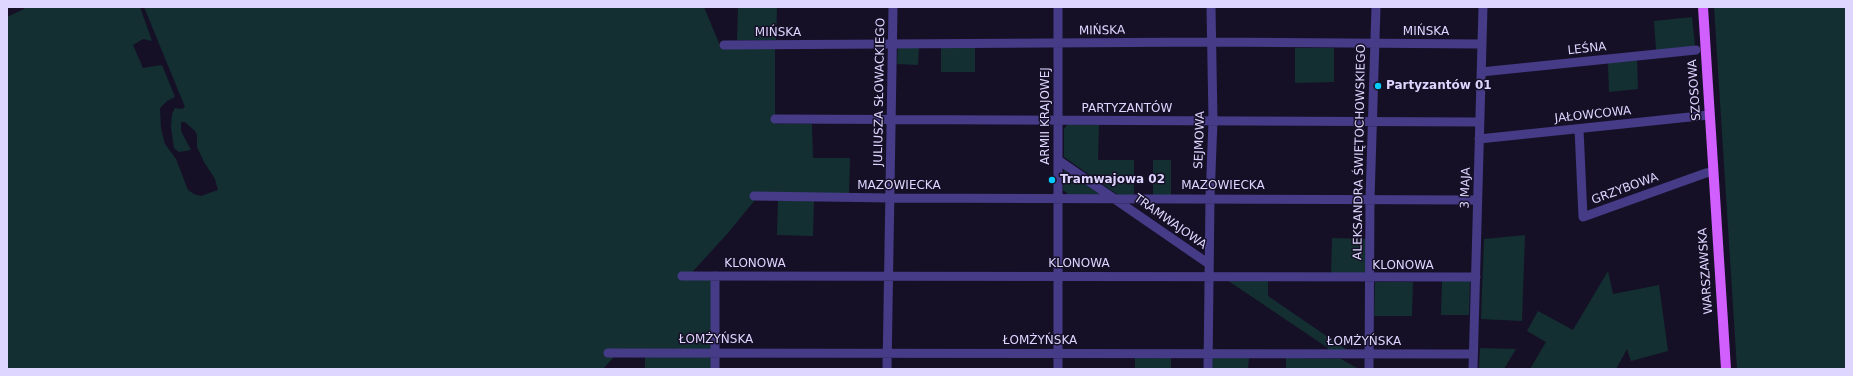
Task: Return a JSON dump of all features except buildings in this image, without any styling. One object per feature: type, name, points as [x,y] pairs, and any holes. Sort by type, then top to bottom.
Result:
[{"type":"main road","name":"SZOSOWA","points":[[1703,7],[1713,172]]},
{"type":"main road","name":"WARSZAWSKA","points":[[1713,172],[1726,369]]},
{"type":"street","name":"JULIUSZA SŁOWACKIEGO","points":[[887,369],[893,7]]},
{"type":"street","name":"ARMII KRAJOWEJ","points":[[1058,7],[1058,369]]},
{"type":"street","name":"SEJMOWA","points":[[1208,369],[1210,198],[1213,121],[1211,42],[1212,7]]},
{"type":"street","name":"ALEKSANDRA ŚWIĘTOCHOWSKIEGO","points":[[1369,369],[1370,199],[1376,7]]},
{"type":"street","name":"3 MAJA","points":[[1473,369],[1483,7]]},
{"type":"street","name":"MIŃSKA","points":[[724,45],[1211,42],[1481,44]]},
{"type":"street","name":"LEŚNA","points":[[1481,72],[1696,50]]},
{"type":"street","name":"JAŁOWCOWA","points":[[1479,139],[1709,115]]},
{"type":"street","name":"PARTYZANTÓW","points":[[775,119],[1058,121],[1373,120],[1480,122]]},
{"type":"street","name":"GRZYBOWA","points":[[1579,129],[1583,216],[1706,173],[1713,172]]},
{"type":"street","name":"TRAMWAJOWA","points":[[1058,160],[1209,264]]},
{"type":"street","name":"MAZOWIECKA","points":[[754,196],[891,198],[1477,200]]},
{"type":"street","name":"KLONOWA","points":[[682,276],[1476,277]]},
{"type":"street","points":[[715,276],[715,369]]},
{"type":"street","name":"ŁOMŻYŃSKA","points":[[608,353],[1473,354]]},
{"type":"green space","points":[[24,7],[140,7],[152,41],[143,39],[133,45],[143,68],[162,65],[175,97],[167,101],[160,108],[161,129],[165,144],[176,159],[188,190],[201,196],[218,190],[215,179],[204,162],[197,147],[197,135],[195,131],[185,122],[181,122],[181,131],[191,150],[179,152],[174,148],[171,127],[172,114],[175,108],[182,109],[185,107],[144,7],[704,7],[721,48],[775,48],[775,124],[812,124],[813,158],[850,158],[849,193],[755,200],[727,234],[686,279],[712,279],[711,349],[614,357],[603,369],[7,369],[7,17],[24,9]]},
{"type":"green space","points":[[738,7],[777,7],[776,40],[737,40]]},
{"type":"green space","points":[[1714,7],[1846,7],[1846,369],[1737,369]]},
{"type":"green space","points":[[1692,17],[1695,46],[1656,50],[1654,21]]},
{"type":"green space","points":[[898,47],[919,47],[918,65],[897,64]]},
{"type":"green space","points":[[941,47],[975,47],[975,72],[941,72]]},
{"type":"green space","points":[[1295,48],[1334,48],[1334,82],[1295,83]]},
{"type":"green space","points":[[1637,60],[1638,89],[1609,92],[1608,63]]},
{"type":"green space","points":[[1068,124],[1099,125],[1098,160],[1134,160],[1134,195],[1118,195],[1064,157],[1064,129]]},
{"type":"green space","points":[[1153,160],[1171,160],[1171,195],[1153,195]]},
{"type":"green space","points":[[1064,170],[1101,195],[1068,194],[1063,190]]},
{"type":"green space","points":[[778,200],[814,200],[813,236],[777,235]]},
{"type":"green space","points":[[1525,235],[1522,321],[1481,319],[1484,239]]},
{"type":"green space","points":[[1332,238],[1368,239],[1367,274],[1331,273]]},
{"type":"green space","points":[[1608,271],[1613,294],[1659,285],[1668,351],[1631,361],[1627,349],[1616,369],[1530,369],[1546,342],[1527,331],[1538,311],[1573,330]]},
{"type":"green space","points":[[1227,280],[1268,281],[1268,296],[1347,350],[1328,350],[1328,348]]},
{"type":"green space","points":[[1442,281],[1470,281],[1469,315],[1441,315]]},
{"type":"green space","points":[[1375,282],[1413,282],[1412,316],[1374,316]]},
{"type":"green space","points":[[1480,348],[1516,349],[1504,369],[1479,369]]},
{"type":"green space","points":[[645,357],[712,357],[712,369],[645,369]]},
{"type":"green space","points":[[1135,358],[1171,358],[1171,369],[1135,369]]},
{"type":"green space","points":[[1211,358],[1249,358],[1248,369],[1211,369]]},
{"type":"green space","points":[[1286,358],[1341,359],[1359,369],[1286,369]]},
{"type":"place","name":"Partyzantów 01","points":[[1378,86]]},
{"type":"place","name":"Tramwajowa 02","points":[[1052,180]]}]
